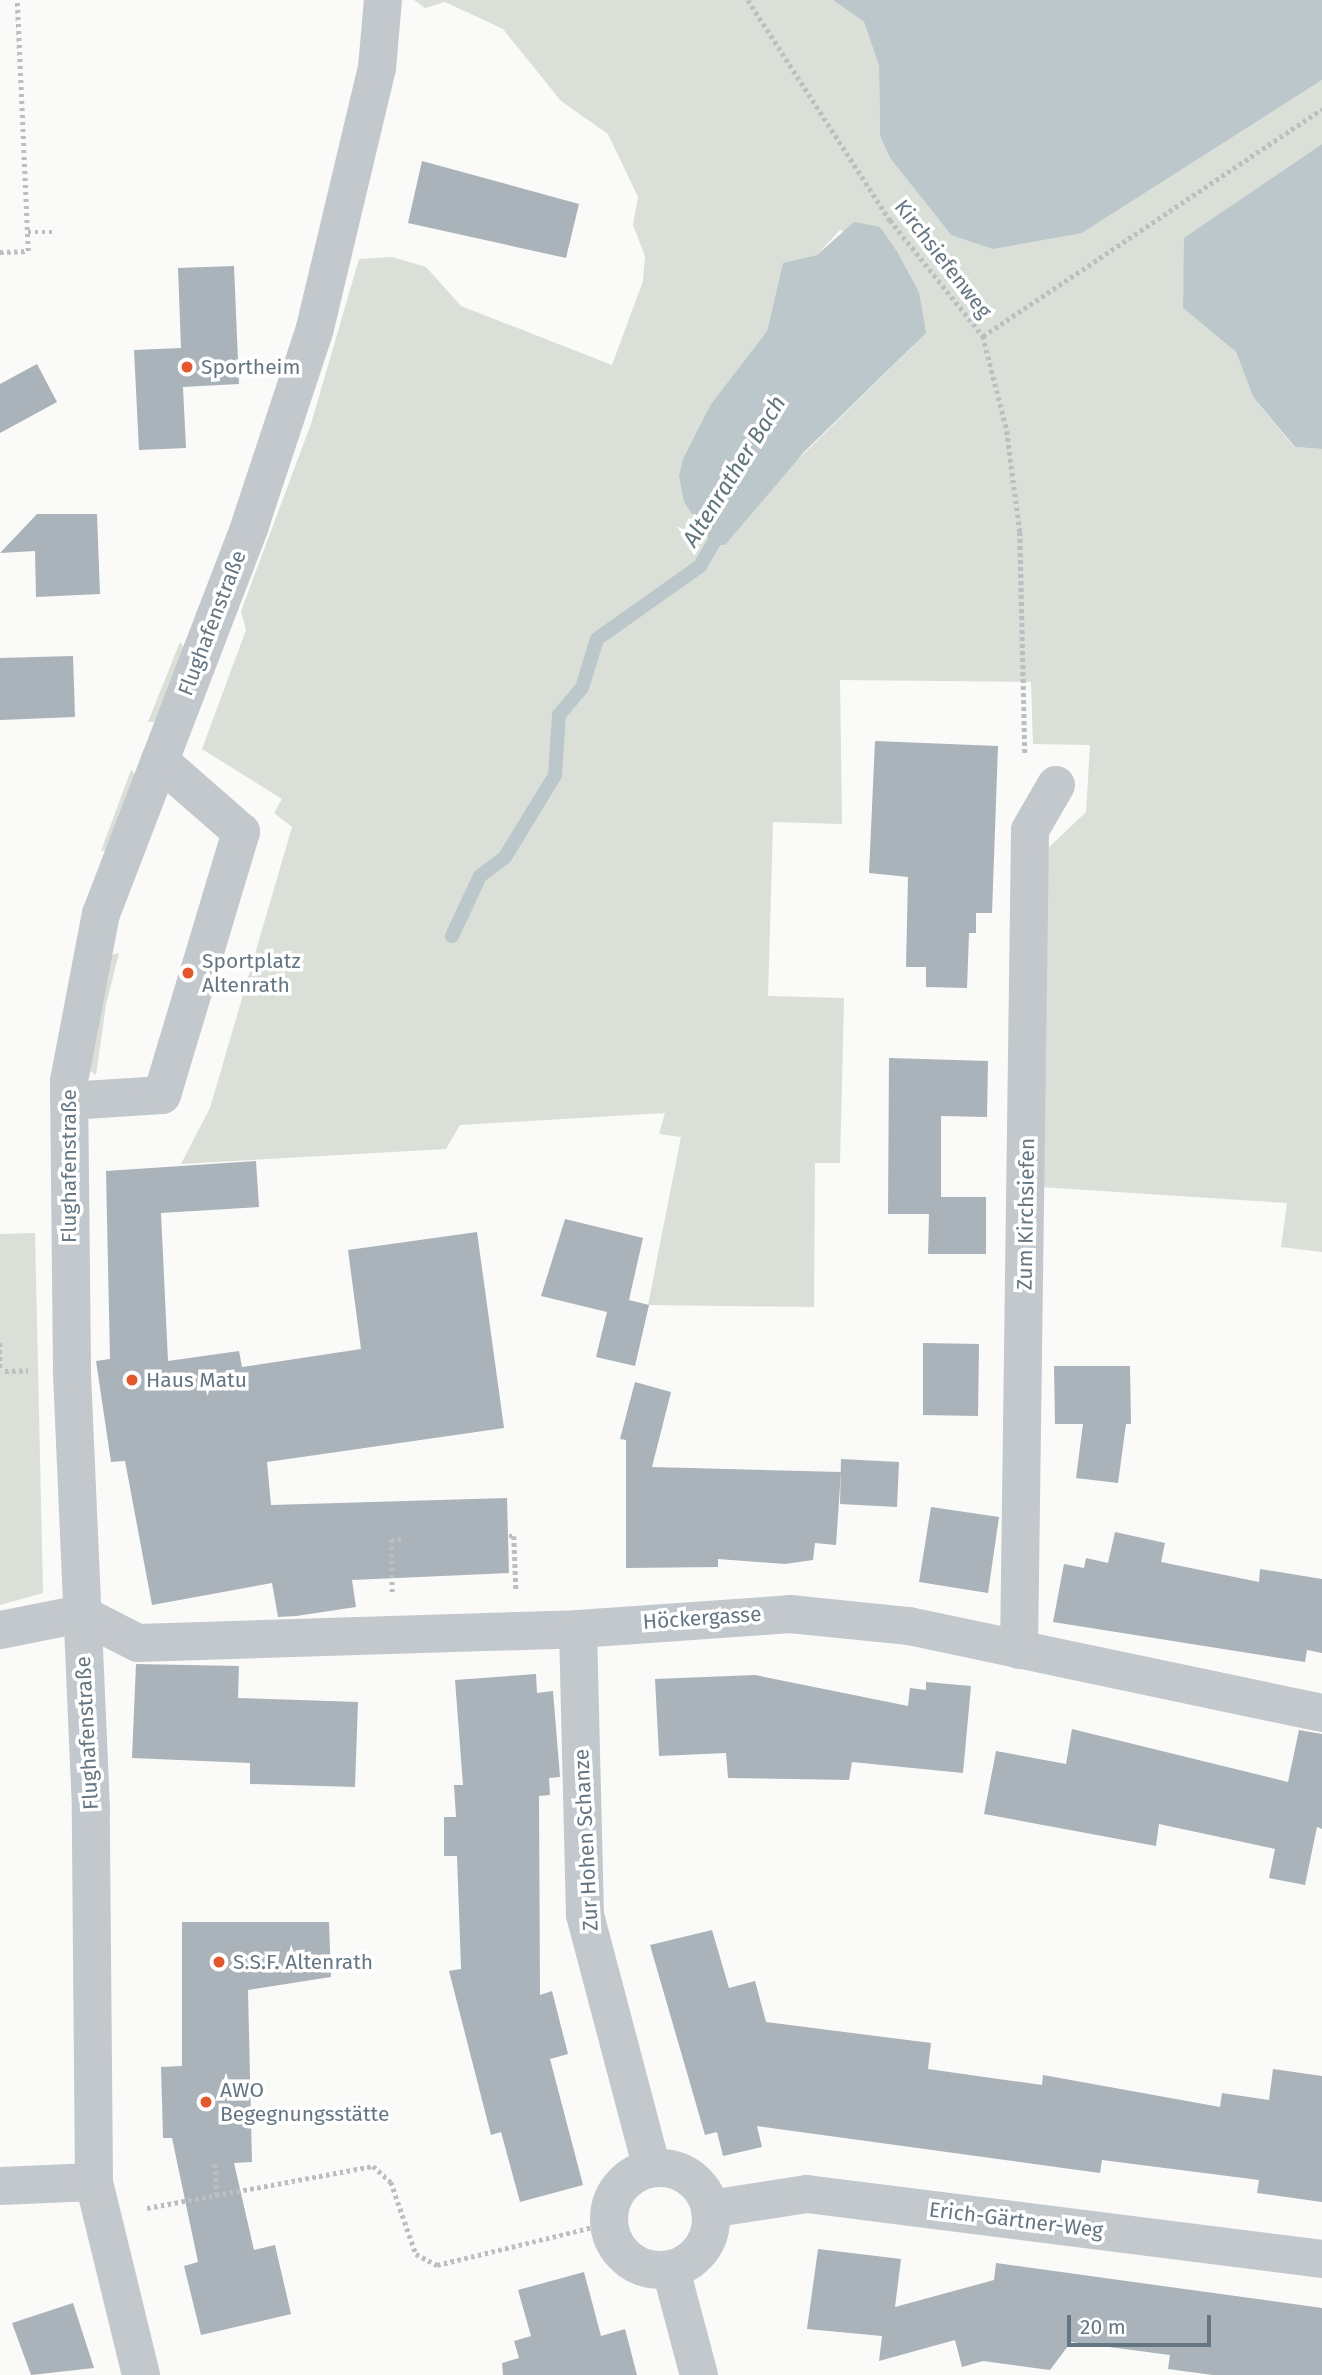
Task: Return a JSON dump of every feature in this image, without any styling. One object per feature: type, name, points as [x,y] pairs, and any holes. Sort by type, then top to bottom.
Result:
[{"type":"street","name":"Flughafenstraße","points":[[141,2375],[96,2199],[91,1809],[81,1614],[69,1101],[93,941],[250,525],[314,328],[377,68],[383,0]]},
{"type":"street","points":[[69,1101],[162,1095],[241,832],[160,761]]},
{"type":"street","name":"Zum Kirchsiefen","points":[[1020,1650],[1030,830],[1056,785]]},
{"type":"street","points":[[0,1630],[81,1614]]},
{"type":"street","name":"Höckergasse","points":[[81,1614],[138,1643],[578,1629],[790,1614],[909,1626],[1322,1713]]},
{"type":"street","name":"Zur Hohen Schanze","points":[[578,1629],[585,1915],[652,2168]]},
{"type":"street","points":[[652,2168],[687,2175],[710,2209],[707,2242],[671,2270],[629,2260],[609,2223],[617,2192],[652,2168]]},
{"type":"street","points":[[0,2186],[96,2199]]},
{"type":"street","name":"Erich-Gärtner-Weg","points":[[710,2209],[807,2194],[1322,2259]]},
{"type":"street","points":[[671,2270],[699,2375]]},
{"type":"path","points":[[0,252],[28,251],[17,0]]},
{"type":"path","name":"Kirchsiefenweg","points":[[748,0],[890,220],[983,335],[1322,110]]},
{"type":"path","points":[[28,232],[55,232]]},
{"type":"path","points":[[983,335],[1007,431],[1020,532],[1021,741],[1028,764],[1056,785]]},
{"type":"path","points":[[0,1343],[2,1371],[16,1370]]},
{"type":"path","points":[[509,1536],[514,1536],[516,1588]]},
{"type":"path","points":[[393,1635],[391,1540],[401,1539]]},
{"type":"path","points":[[215,2164],[217,2196]]},
{"type":"path","points":[[96,2199],[217,2196],[373,2166],[391,2182],[416,2253],[437,2265],[609,2223]]},
{"type":"shaded area","points":[[414,0],[833,0],[864,22],[879,66],[880,136],[890,158],[951,235],[1082,233],[1322,80],[1322,144],[1185,238],[1183,308],[1236,352],[1253,397],[1294,447],[1322,449],[1322,1252],[1281,1247],[1287,1203],[1040,1187],[1046,850],[1086,812],[1090,745],[1033,744],[1031,682],[840,680],[842,824],[773,822],[768,996],[844,998],[840,1163],[815,1163],[814,1307],[648,1305],[681,1137],[659,1134],[665,1113],[460,1125],[446,1149],[181,1164],[210,1108],[292,827],[274,813],[282,799],[202,749],[246,630],[241,611],[311,424],[359,259],[392,257],[426,267],[461,306],[612,365],[643,281],[645,256],[633,225],[638,197],[608,134],[561,101],[503,29],[445,2],[425,8]],"holes":[[[840,230],[898,253],[919,292],[913,346],[712,544],[684,502],[711,404],[767,331],[783,263],[817,255]]]},
{"type":"shaded area","points":[[180,642],[189,656],[162,721],[148,722]]},
{"type":"shaded area","points":[[131,770],[141,782],[115,848],[101,851]]},
{"type":"shaded area","points":[[119,953],[106,1005],[96,1075],[84,1066],[103,957]]},
{"type":"shaded area","points":[[35,1233],[43,1593],[0,1605],[0,1234]]},
{"type":"water","points":[[833,0],[1322,0],[1322,80],[1082,233],[993,249],[951,235],[890,158],[880,136],[879,66],[864,22]]},
{"type":"water","points":[[1322,144],[1322,449],[1295,447],[1253,397],[1236,352],[1183,308],[1184,238]]},
{"type":"water","points":[[854,222],[880,227],[898,253],[919,292],[926,333],[804,452],[725,545],[712,544],[684,502],[679,476],[683,459],[711,404],[767,331],[783,263],[817,255]]},
{"type":"building","points":[[422,161],[579,204],[566,258],[408,223]]},
{"type":"building","name":"Sportheim","points":[[234,266],[239,384],[183,387],[186,448],[139,450],[134,350],[181,348],[178,268]]},
{"type":"building","points":[[37,364],[57,402],[0,433],[0,384]]},
{"type":"building","points":[[37,514],[97,514],[100,594],[36,597],[35,551],[0,553]]},
{"type":"building","points":[[73,656],[75,717],[0,720],[0,658]]},
{"type":"building","points":[[875,741],[998,746],[992,913],[976,913],[976,933],[969,933],[967,988],[926,987],[926,967],[906,967],[908,877],[869,873]]},
{"type":"building","points":[[889,1058],[988,1061],[987,1117],[941,1116],[941,1197],[986,1197],[986,1254],[928,1254],[929,1214],[888,1214]]},
{"type":"building","points":[[256,1161],[259,1207],[161,1213],[168,1361],[239,1351],[242,1367],[361,1349],[348,1250],[477,1232],[504,1428],[267,1462],[271,1505],[507,1498],[509,1573],[352,1580],[356,1607],[296,1616],[278,1617],[272,1583],[152,1605],[125,1461],[111,1462],[96,1361],[110,1359],[106,1171]]},
{"type":"building","points":[[565,1219],[643,1238],[629,1300],[649,1305],[635,1366],[596,1357],[607,1312],[541,1296]]},
{"type":"building","points":[[923,1343],[979,1344],[978,1416],[923,1415]]},
{"type":"building","points":[[1054,1366],[1130,1366],[1131,1424],[1126,1424],[1118,1483],[1076,1478],[1083,1424],[1055,1424]]},
{"type":"building","points":[[635,1382],[671,1392],[652,1467],[841,1472],[836,1545],[815,1543],[813,1560],[785,1564],[718,1559],[718,1567],[626,1568],[626,1440],[620,1439]]},
{"type":"building","points":[[841,1459],[899,1462],[897,1507],[840,1504]]},
{"type":"building","points":[[931,1507],[999,1517],[988,1593],[919,1582]]},
{"type":"building","points":[[1115,1532],[1165,1543],[1161,1562],[1259,1582],[1260,1569],[1322,1579],[1322,1653],[1307,1650],[1305,1662],[1053,1622],[1064,1564],[1084,1568],[1086,1558],[1108,1563]]},
{"type":"building","points":[[136,1664],[239,1666],[238,1698],[358,1702],[355,1787],[250,1784],[250,1763],[132,1758]]},
{"type":"building","points":[[536,1674],[537,1693],[553,1691],[560,1777],[549,1778],[550,1795],[539,1796],[540,1995],[552,1991],[568,2054],[550,2059],[583,2185],[520,2202],[501,2132],[491,2135],[449,1971],[461,1969],[457,1856],[444,1856],[444,1817],[456,1817],[454,1785],[463,1785],[455,1680]]},
{"type":"building","points":[[755,1675],[908,1706],[910,1688],[926,1690],[926,1682],[971,1686],[963,1773],[852,1762],[849,1780],[728,1778],[726,1753],[659,1756],[655,1679]]},
{"type":"building","points":[[1072,1729],[1288,1782],[1299,1730],[1322,1734],[1322,1829],[1317,1827],[1305,1885],[1269,1878],[1275,1849],[1159,1824],[1156,1846],[984,1814],[996,1751],[1066,1764]]},
{"type":"building","points":[[182,1922],[329,1922],[331,1977],[248,1990],[252,2162],[234,2163],[254,2250],[275,2245],[291,2314],[201,2335],[184,2266],[198,2262],[172,2138],[163,2138],[161,2067],[182,2066]]},
{"type":"building","points":[[712,1930],[729,1988],[755,1981],[766,2022],[931,2043],[928,2069],[1042,2085],[1043,2075],[1220,2107],[1222,2093],[1269,2100],[1273,2069],[1322,2076],[1322,2202],[1257,2193],[1259,2180],[1102,2160],[1100,2173],[757,2126],[762,2147],[723,2156],[717,2132],[705,2135],[650,1945]]},
{"type":"building","points":[[818,2249],[901,2259],[895,2307],[994,2280],[996,2263],[1322,2308],[1322,2375],[1213,2375],[1168,2369],[1170,2355],[1071,2342],[1050,2370],[983,2361],[962,2367],[955,2340],[879,2361],[882,2336],[807,2329]]},
{"type":"building","points":[[584,2272],[601,2336],[625,2329],[637,2375],[503,2375],[502,2363],[519,2358],[514,2341],[531,2336],[518,2290]]},
{"type":"building","points":[[73,2303],[94,2368],[31,2375],[12,2323]]},
{"type":"waterway","name":"Altenrather Bach","points":[[452,936],[480,876],[505,857],[555,775],[559,715],[582,688],[597,639],[700,566],[721,530]]},
{"type":"place","name":"Sportheim","points":[[187,367]]},
{"type":"place","name":"Sportplatz Altenrath","points":[[188,973]]},
{"type":"place","name":"Haus Matu","points":[[132,1380]]},
{"type":"place","name":"S.S.F. Altenrath","points":[[219,1962]]},
{"type":"place","name":"AWO Begegnungsstätte","points":[[206,2102]]}]
